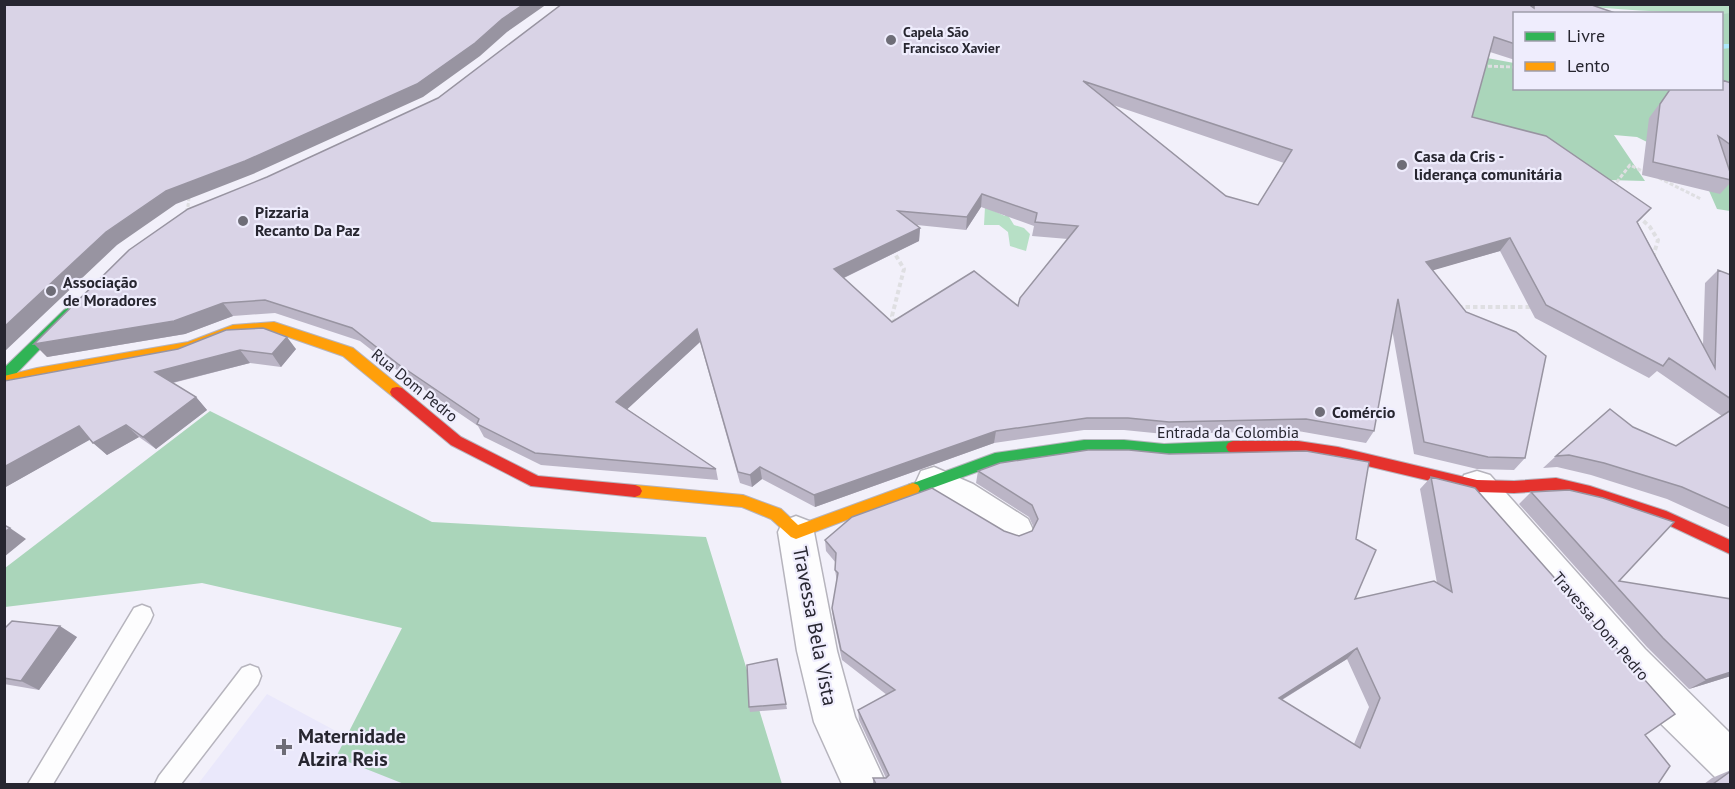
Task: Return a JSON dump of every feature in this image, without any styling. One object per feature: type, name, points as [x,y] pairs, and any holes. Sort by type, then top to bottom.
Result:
[{"type":"street","points":[[4,377],[79,301]]},
{"type":"street","name":"Rua Dom Pedro","points":[[4,381],[37,373],[189,347],[233,330],[274,327],[348,352],[456,441],[536,482],[743,501],[776,514],[796,532]]},
{"type":"street","name":"Entrada da Colombia","points":[[796,532],[995,459],[1084,446],[1124,446],[1164,450],[1264,446],[1298,447],[1338,453],[1477,486],[1514,487],[1556,484],[1590,492],[1666,517],[1731,547]]},
{"type":"street","points":[[934,482],[960,495],[1015,530]]},
{"type":"street","name":"Travessa Dom Pedro","points":[[1477,486],[1628,659],[1705,739],[1731,762]]},
{"type":"street","name":"Travessa Bela Vista","points":[[796,532],[817,651],[835,722],[864,784]]},
{"type":"lane","points":[[40,784],[142,615]]},
{"type":"lane","points":[[167,784],[250,676]]},
{"type":"path","points":[[1475,65],[1513,67]]},
{"type":"path","points":[[1614,197],[1613,185],[1630,165],[1701,199]]},
{"type":"path","points":[[187,213],[189,193]]},
{"type":"path","points":[[1635,214],[1650,227],[1658,240],[1653,259],[1647,264]]},
{"type":"path","points":[[891,248],[904,269],[892,316],[897,325]]},
{"type":"path","points":[[1452,307],[1536,306]]},
{"type":"shaded area","name":"Maternidade Alzira Reis","points":[[267,694],[347,737],[409,784],[198,784]]},
{"type":"green space","points":[[1730,4],[1730,13],[1668,12],[1565,5]]},
{"type":"green space","points":[[1723,13],[1730,13],[1730,96],[1723,89]]},
{"type":"green space","points":[[1487,58],[1513,63],[1513,90],[1706,90],[1730,165],[1730,211],[1717,209],[1699,168],[1637,137],[1614,135],[1645,181],[1608,180],[1564,148],[1530,134],[1467,115]]},
{"type":"green space","points":[[985,207],[1005,216],[1006,212],[1014,225],[1024,228],[1030,234],[1026,251],[1010,246],[1008,232],[999,225],[984,225]]},
{"type":"green space","points":[[210,411],[432,522],[706,537],[782,784],[404,784],[336,757],[402,628],[202,583],[5,607],[5,568]]},
{"type":"building","points":[[4,4],[524,4],[502,19],[475,43],[417,84],[245,161],[166,191],[106,232],[4,327]]},
{"type":"building","points":[[562,4],[1528,4],[1534,8],[1534,4],[1589,4],[1612,12],[1513,12],[1513,43],[1494,37],[1472,117],[1546,136],[1651,208],[1637,222],[1715,368],[1718,270],[1731,275],[1731,399],[1669,358],[1663,366],[1546,305],[1510,238],[1426,262],[1466,312],[1516,332],[1546,356],[1525,458],[1488,457],[1424,442],[1398,299],[1374,431],[1306,419],[1169,422],[1128,418],[1087,418],[996,431],[814,495],[760,467],[750,475],[738,472],[697,329],[616,402],[716,469],[535,453],[477,424],[479,419],[398,364],[352,328],[265,300],[223,303],[174,321],[34,344],[129,250],[188,209],[267,177],[438,98]],"holes":[[[1083,81],[1292,150],[1258,205],[1226,196]],[[982,194],[1037,213],[1035,222],[1078,226],[1020,298],[1018,306],[974,271],[892,322],[834,269],[920,228],[898,211],[967,217]]]},
{"type":"building","points":[[1723,80],[1731,83],[1731,145],[1718,136],[1731,180],[1653,162],[1660,104],[1670,90],[1723,90]]},
{"type":"building","points":[[263,328],[287,337],[272,354],[240,350],[155,372],[196,397],[143,437],[126,425],[93,443],[79,426],[4,467],[4,381],[178,349],[226,330]]},
{"type":"building","points":[[1610,409],[1633,427],[1676,446],[1731,410],[1731,509],[1682,487],[1604,463],[1569,455],[1556,456]]},
{"type":"building","points":[[1088,450],[1129,450],[1169,454],[1306,451],[1369,462],[1356,539],[1376,550],[1355,599],[1434,581],[1452,592],[1431,477],[1475,488],[1675,714],[1645,735],[1670,766],[1658,784],[876,784],[873,778],[886,778],[889,775],[858,710],[895,690],[841,650],[832,608],[838,573],[835,570],[836,553],[825,540],[852,517],[932,488],[1004,531],[1019,536],[1032,531],[1038,519],[1032,505],[978,471],[1000,463]],"holes":[[[1357,648],[1380,698],[1360,748],[1279,698]]]},
{"type":"building","points":[[1569,490],[1603,498],[1674,522],[1619,581],[1731,599],[1731,672],[1706,680],[1663,638],[1531,492]]},
{"type":"building","points":[[12,621],[60,626],[21,681],[4,678],[4,629]]},
{"type":"building","points":[[777,659],[786,704],[749,707],[747,665]]},
{"type":"building","points":[[1731,771],[1731,784],[1713,784]]},
{"type":"waterway","points":[[1723,47],[1730,46]]},
{"type":"traffic: fast","points":[[4,377],[68,313]]},
{"type":"traffic: fast","points":[[913,489],[995,459],[1084,446],[1124,446],[1164,450],[1233,447]]},
{"type":"traffic: slow","points":[[4,381],[37,373],[189,347],[233,330],[274,327],[348,352],[397,392]]},
{"type":"traffic: slow","points":[[635,491],[743,501],[776,514],[796,532],[913,489]]},
{"type":"traffic: jam","points":[[397,392],[456,441],[536,482],[635,491]]},
{"type":"traffic: jam","points":[[1233,447],[1298,447],[1338,453],[1477,486],[1514,487],[1556,484],[1590,492],[1666,517],[1730,547]]},
{"type":"place","name":"Capela São Francisco Xavier","points":[[891,40]]},
{"type":"place","name":"Casa da Cris - liderança comunitária","points":[[1402,165]]},
{"type":"place","name":"Pizzaria Recanto Da Paz","points":[[243,221]]},
{"type":"place","name":"Associação de Moradores","points":[[51,291]]},
{"type":"place","name":"Comércio","points":[[1320,412]]},
{"type":"place","name":"Maternidade Alzira Reis","points":[[284,747]]}]
